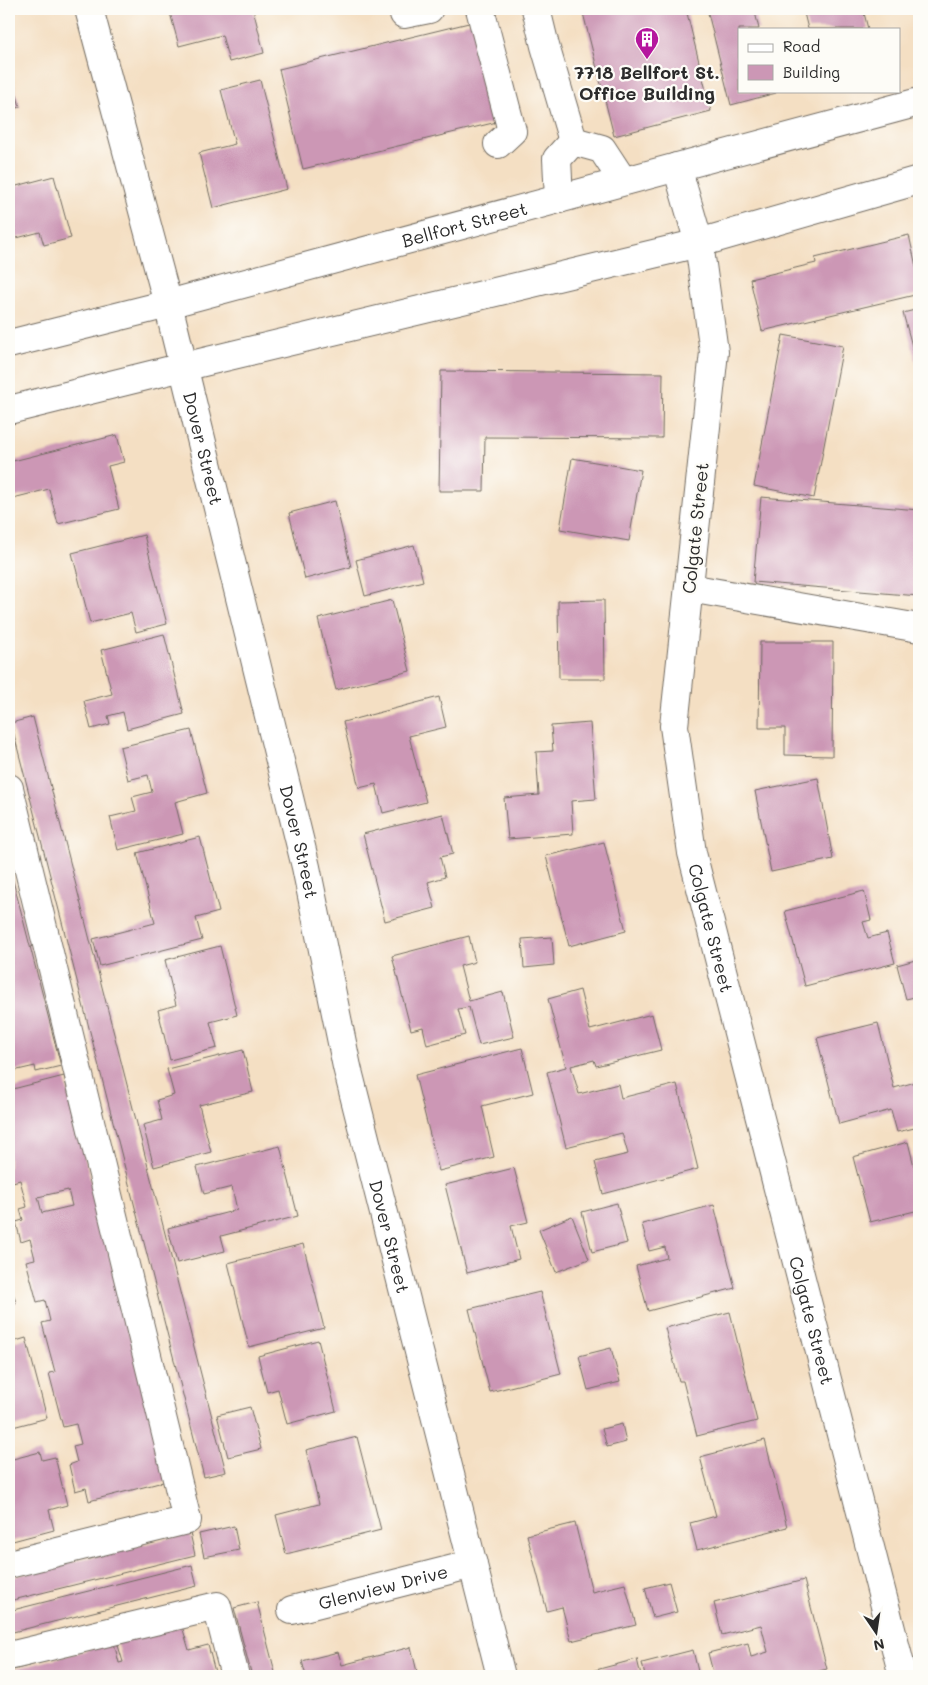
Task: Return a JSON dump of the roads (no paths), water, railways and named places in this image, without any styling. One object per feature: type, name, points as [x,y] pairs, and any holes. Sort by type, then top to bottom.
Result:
[{"type":"street","name":"Dover Street","points":[[89,9],[168,304],[306,868],[347,1067],[502,1676]]},
{"type":"street","points":[[480,9],[512,131],[498,144]]},
{"type":"street","points":[[536,9],[573,142]]},
{"type":"street","name":"Bellfort Street","points":[[9,344],[168,304],[919,102]]},
{"type":"street","points":[[573,142],[602,149],[623,181]]},
{"type":"street","points":[[559,199],[557,159],[573,142]]},
{"type":"street","name":"Colgate Street","points":[[676,167],[699,243],[714,352],[674,726],[692,853],[903,1676]]},
{"type":"street","points":[[9,410],[183,366],[699,243],[919,180]]},
{"type":"street","points":[[689,588],[919,628]]},
{"type":"street","points":[[9,788],[187,1520],[9,1564]]},
{"type":"street","name":"Glenview Drive","points":[[292,1610],[473,1564]]},
{"type":"street","points":[[9,1656],[217,1606],[235,1676]]},
{"type":"place","name":"7718 Bellfort St. Office Building","points":[[647,60]]}]
